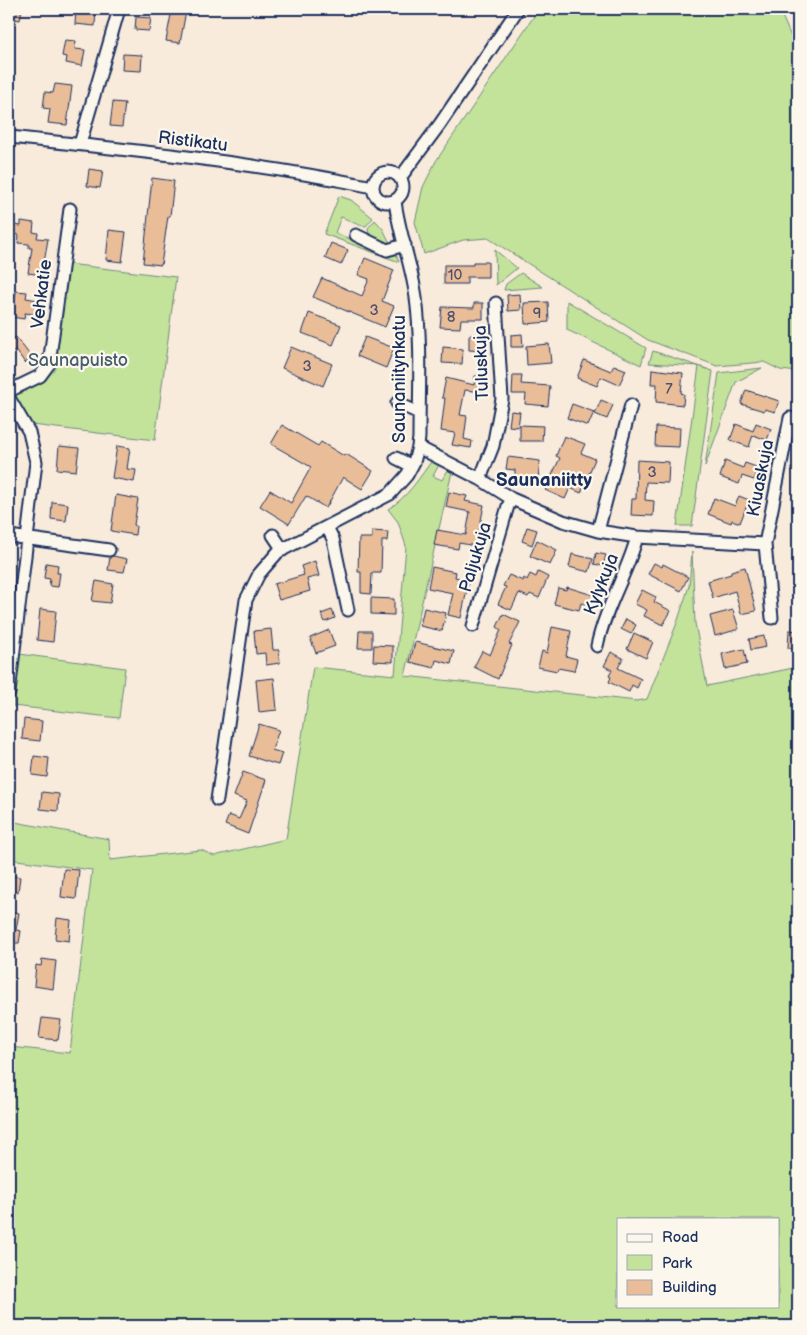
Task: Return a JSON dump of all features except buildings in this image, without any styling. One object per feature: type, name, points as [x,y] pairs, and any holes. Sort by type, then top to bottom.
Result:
[{"type":"street","points":[[80,144],[119,9]]},
{"type":"street","points":[[400,178],[440,124],[518,9]]},
{"type":"street","name":"Ristikatu","points":[[9,137],[236,164],[336,179],[372,187]]},
{"type":"street","points":[[383,173],[394,174],[400,178],[403,187],[402,192],[395,201],[382,202],[373,192],[372,187],[376,178],[383,173]]},
{"type":"street","name":"Saunaniitynkatu","points":[[217,800],[246,600],[258,574],[278,552],[390,494],[407,475],[418,447],[420,350],[416,299],[405,245],[398,224],[395,201]]},
{"type":"street","name":"Vehkatie","points":[[9,391],[40,376],[49,364],[70,209]]},
{"type":"street","points":[[356,235],[387,250],[405,245]]},
{"type":"street","name":"Tuluskuja","points":[[480,479],[493,446],[502,399],[496,303]]},
{"type":"street","points":[[9,398],[29,432],[36,462],[9,694]]},
{"type":"street","points":[[397,403],[419,413]]},
{"type":"street","points":[[598,531],[631,405]]},
{"type":"street","name":"Kiuaskuja","points":[[772,618],[765,544],[790,418]]},
{"type":"street","points":[[418,447],[480,479],[512,499],[562,521],[598,531],[637,537],[765,544]]},
{"type":"street","points":[[396,458],[412,466]]},
{"type":"street","name":"Paljukuja","points":[[473,626],[508,506],[512,499]]},
{"type":"street","points":[[327,527],[333,539],[348,610]]},
{"type":"street","points":[[273,535],[283,550]]},
{"type":"street","points":[[9,536],[109,550]]},
{"type":"street","name":"Kylykuja","points":[[597,646],[600,632],[632,556],[637,537]]},
{"type":"green space","points":[[541,9],[779,9],[798,53],[798,372],[780,370],[764,362],[717,366],[648,340],[488,238],[463,240],[424,254],[415,222],[423,187],[436,161],[534,16]]},
{"type":"green space","points":[[339,196],[351,200],[373,218],[366,226],[363,226],[341,217],[335,233],[388,254],[395,252],[399,262],[324,234]]},
{"type":"green space","points":[[375,220],[383,229],[390,243],[380,242],[369,235],[368,228]]},
{"type":"green space","points":[[495,250],[517,268],[496,285]]},
{"type":"green space","name":"Saunapuisto","points":[[68,264],[176,277],[155,440],[32,425],[12,394],[43,381],[51,373]]},
{"type":"green space","points":[[521,273],[543,287],[504,290],[506,284]]},
{"type":"green space","points":[[567,301],[646,348],[641,365],[567,330]]},
{"type":"green space","points":[[653,351],[698,366],[649,363]]},
{"type":"green space","points":[[699,366],[713,371],[692,526],[677,526]]},
{"type":"green space","points":[[762,368],[736,382],[705,466],[719,373]]},
{"type":"green space","points":[[433,459],[440,463],[433,476],[442,480],[448,470],[452,472],[405,676],[637,701],[647,699],[677,623],[689,586],[692,552],[695,623],[707,686],[798,667],[798,1326],[9,1326],[9,1047],[70,1053],[92,870],[9,859],[9,821],[109,839],[110,860],[201,850],[214,856],[286,839],[313,667],[395,675],[406,546],[398,522],[388,509],[401,499]]},
{"type":"green space","points":[[19,654],[125,668],[119,718],[13,706]]},
{"type":"district","name":"Saunaniitty","points":[[544,479]]}]
